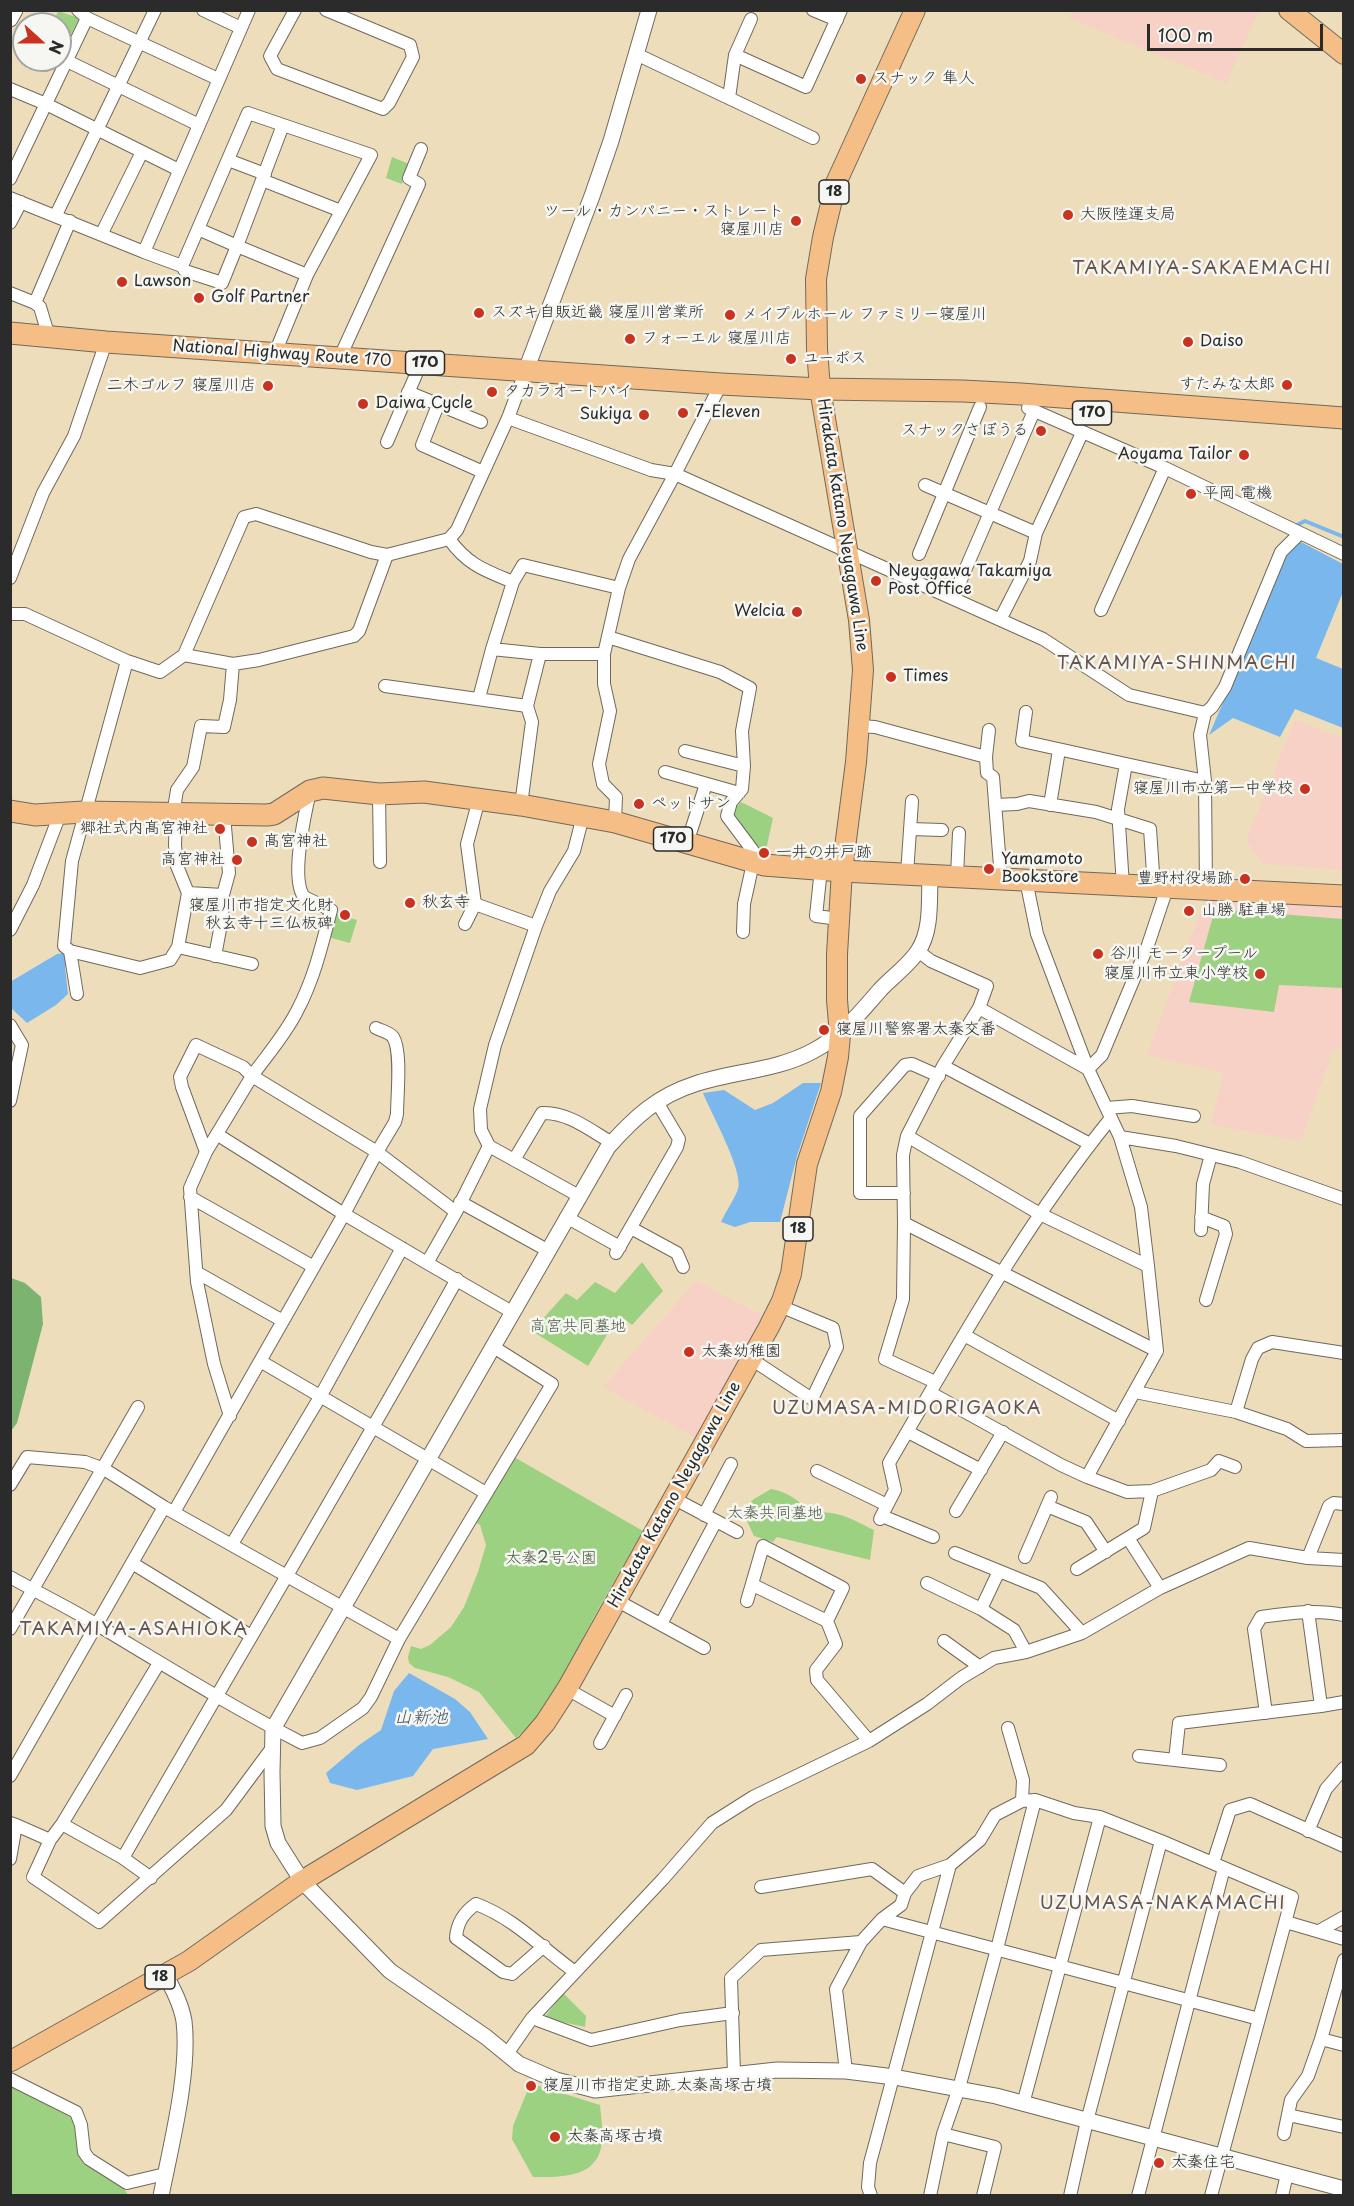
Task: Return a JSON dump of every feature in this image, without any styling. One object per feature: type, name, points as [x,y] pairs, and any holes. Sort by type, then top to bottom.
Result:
[{"type":"highway","name":"National Highway Route 170","points":[[10,333],[106,342],[721,384],[830,390],[1009,394],[1344,418]]},
{"type":"highway","name":"National Highway Route 170","points":[[830,390],[980,406],[1344,429]]},
{"type":"highway","points":[[1260,412],[1344,408]]},
{"type":"highway","name":"170","points":[[310,791],[323,788],[380,794],[424,792],[521,805],[615,822],[758,864],[930,876],[1344,896]]},
{"type":"highway","points":[[10,811],[35,815],[84,812],[174,815],[274,814],[310,791]]},
{"type":"main road","name":"Hirakata Katano Neyagawa Line","points":[[11,2061],[189,1961],[302,1881],[526,1744],[545,1723],[567,1689],[780,1306],[791,1274],[807,1164],[831,1092],[838,1058],[840,1035],[837,1000],[839,920],[831,870],[859,726],[862,652],[847,550],[830,390],[817,349],[816,279],[836,183],[915,10]]},
{"type":"main road","points":[[1289,10],[1344,54]]},
{"type":"street","points":[[10,19],[15,10]]},
{"type":"street","points":[[56,215],[155,10]]},
{"type":"street","points":[[203,10],[241,28]]},
{"type":"street","points":[[144,252],[249,10]]},
{"type":"street","points":[[295,10],[270,56],[277,69],[383,109],[389,103],[413,57],[410,45],[326,10]]},
{"type":"street","points":[[10,614],[25,614],[127,661],[160,672],[184,656],[244,517],[256,514],[370,552],[387,555],[449,539],[457,530],[508,418],[592,196],[611,141],[649,10]]},
{"type":"street","points":[[735,55],[806,87],[839,15],[813,10]]},
{"type":"street","points":[[72,45],[82,14],[218,79]]},
{"type":"street","points":[[729,98],[735,55],[751,19]]},
{"type":"street","points":[[636,54],[813,138]]},
{"type":"street","points":[[72,63],[199,124]]},
{"type":"street","points":[[10,179],[62,72]]},
{"type":"street","points":[[10,89],[46,104],[179,170]]},
{"type":"street","points":[[182,266],[248,113],[371,155],[308,275],[275,353]]},
{"type":"street","points":[[10,223],[16,200],[182,266],[185,271],[222,283],[284,125]]},
{"type":"street","points":[[340,357],[419,184],[409,178],[421,149]]},
{"type":"street","points":[[102,233],[142,152]]},
{"type":"street","points":[[228,160],[341,211]]},
{"type":"street","points":[[35,303],[70,221]]},
{"type":"street","points":[[198,229],[308,275]]},
{"type":"street","points":[[10,293],[40,307],[49,337]]},
{"type":"street","points":[[10,578],[43,493],[74,436],[106,342]]},
{"type":"street","points":[[387,442],[421,363]]},
{"type":"street","points":[[615,822],[616,796],[603,784],[599,764],[610,711],[604,684],[604,654],[619,588],[628,559],[721,384]]},
{"type":"street","points":[[408,392],[481,422]]},
{"type":"street","points":[[438,405],[422,446],[483,472]]},
{"type":"street","points":[[919,554],[980,406]]},
{"type":"street","points":[[953,598],[1031,409],[1165,468],[1344,554]]},
{"type":"street","points":[[508,418],[651,470],[675,474],[1043,639],[1129,695],[1205,713]]},
{"type":"street","points":[[1003,614],[1030,561],[1036,533],[1082,433]]},
{"type":"street","points":[[1101,610],[1165,468]]},
{"type":"street","points":[[925,485],[1036,533]]},
{"type":"street","points":[[1206,890],[1205,781],[1200,735],[1205,713],[1212,707],[1225,687],[1281,552],[1300,532]]},
{"type":"street","points":[[449,539],[462,556],[482,569],[513,582]]},
{"type":"street","points":[[184,656],[233,664],[259,660],[354,636],[359,631],[387,555]]},
{"type":"street","points":[[479,698],[513,582],[523,565],[619,588]]},
{"type":"street","points":[[608,637],[720,672],[750,688],[742,731],[744,766],[742,789],[731,802],[727,816],[758,864],[744,904],[743,932]]},
{"type":"street","points":[[492,649],[540,654],[604,654]]},
{"type":"street","points":[[521,805],[532,722],[527,706],[540,654]]},
{"type":"street","points":[[127,661],[72,861],[64,946],[70,951],[140,968],[170,960],[178,947],[188,893],[177,866],[174,815],[177,790],[193,767],[201,726],[224,727],[230,700],[233,664]]},
{"type":"street","points":[[385,686],[527,706]]},
{"type":"street","points":[[1026,712],[1022,741],[1205,781]]},
{"type":"street","points":[[859,726],[875,727],[986,757]]},
{"type":"street","points":[[989,730],[987,773],[993,777],[1001,879]]},
{"type":"street","points":[[1050,805],[1059,750]]},
{"type":"street","points":[[685,751],[744,766]]},
{"type":"street","points":[[1123,886],[1118,810],[1126,764]]},
{"type":"street","points":[[665,772],[739,793]]},
{"type":"street","points":[[687,843],[706,784]]},
{"type":"street","points":[[230,1416],[214,1364],[196,1272],[190,1188],[206,1152],[252,1076],[287,1030],[316,966],[331,910],[304,897],[299,884],[298,863],[310,791]]},
{"type":"street","points":[[380,794],[380,862]]},
{"type":"street","points":[[465,924],[475,904],[467,844],[479,799]]},
{"type":"street","points":[[907,874],[912,801]]},
{"type":"street","points":[[995,805],[1029,801],[1096,812],[1150,829],[1161,888],[1148,945],[1102,1055],[1088,1069]]},
{"type":"street","points":[[10,930],[33,885],[60,814]]},
{"type":"street","points":[[215,956],[222,919],[223,896],[229,873],[224,815]]},
{"type":"street","points":[[579,1196],[489,1146],[481,1131],[480,1109],[495,1045],[536,926],[550,891],[574,851],[583,816]]},
{"type":"street","points":[[910,829],[942,830]]},
{"type":"street","points":[[957,876],[959,833]]},
{"type":"street","points":[[930,876],[927,926],[918,951],[840,1035],[813,1051],[783,1064],[696,1083],[670,1094],[643,1110],[612,1143],[566,1217],[430,1459],[273,1729],[273,1826],[278,1843],[302,1881],[390,1971],[519,2064],[556,2080],[595,2090],[777,2070],[846,2071],[894,2077],[959,2088],[1344,2189]]},
{"type":"street","points":[[1026,880],[1037,934],[1088,1069],[1120,1137],[1141,1207],[1157,1351],[1087,1478]]},
{"type":"street","points":[[188,893],[223,896]]},
{"type":"street","points":[[475,904],[536,926]]},
{"type":"street","points":[[178,947],[252,964]]},
{"type":"street","points":[[70,951],[77,994]]},
{"type":"street","points":[[918,951],[931,961],[987,986],[979,1008],[941,1071],[907,1136],[903,1155],[903,1299],[885,1359],[1060,1465],[1087,1478],[1127,1492],[1152,1491],[1211,1470],[1219,1461],[1235,1467]]},
{"type":"street","points":[[979,1008],[1088,1069]]},
{"type":"street","points":[[10,1025],[22,1045],[15,1062],[10,1101]]},
{"type":"street","points":[[10,1776],[132,1563],[230,1416],[395,1122],[397,1050],[394,1039],[376,1028]]},
{"type":"street","points":[[206,1152],[180,1077],[196,1045],[243,1067],[252,1076],[377,1152],[458,1207],[547,1250]]},
{"type":"street","points":[[904,1193],[860,1193],[860,1116],[905,1065],[912,1064],[941,1071],[1090,1143]]},
{"type":"street","points":[[566,1217],[618,1250],[677,1148],[679,1139],[657,1102]]},
{"type":"street","points":[[883,1513],[896,1490],[889,1463],[1003,1272],[1109,1113],[1132,1106],[1194,1116]]},
{"type":"street","points":[[514,1160],[542,1113],[555,1113],[567,1117],[612,1143]]},
{"type":"street","points":[[218,1135],[344,1214],[512,1312]]},
{"type":"street","points":[[907,1136],[1040,1214],[1148,1266]]},
{"type":"street","points":[[1120,1137],[1176,1146],[1240,1162],[1344,1199]]},
{"type":"street","points":[[428,1263],[489,1146]]},
{"type":"street","points":[[1201,1230],[1203,1184],[1211,1155]]},
{"type":"street","points":[[190,1197],[314,1267]]},
{"type":"street","points":[[1201,1217],[1224,1226],[1226,1234],[1206,1300]]},
{"type":"street","points":[[904,1223],[1157,1351]]},
{"type":"street","points":[[631,1228],[677,1253],[683,1267]]},
{"type":"street","points":[[232,1544],[320,1397],[402,1248]]},
{"type":"street","points":[[196,1272],[283,1321]]},
{"type":"street","points":[[123,1858],[374,1428],[457,1279]]},
{"type":"street","points":[[751,1359],[812,1399],[837,1347],[833,1328],[780,1306]]},
{"type":"street","points":[[964,1335],[1119,1421]]},
{"type":"street","points":[[1236,1412],[1252,1359],[1258,1348],[1272,1341],[1344,1353]]},
{"type":"street","points":[[10,1577],[97,1624],[273,1729],[302,1743],[320,1738],[363,1708],[371,1697],[399,1639],[552,1384],[492,1346]]},
{"type":"street","points":[[260,1361],[486,1493]]},
{"type":"street","points":[[1135,1392],[1236,1412],[1287,1429],[1306,1441],[1344,1440]]},
{"type":"street","points":[[10,1629],[138,1407]]},
{"type":"street","points":[[908,1432],[981,1470]]},
{"type":"street","points":[[956,1511],[1003,1432]]},
{"type":"street","points":[[10,1485],[27,1457],[85,1462],[104,1469],[169,1510],[399,1639]]},
{"type":"street","points":[[704,1515],[730,1464]]},
{"type":"street","points":[[816,1471],[883,1513],[933,1537]]},
{"type":"street","points":[[1077,1569],[1144,1528],[1152,1491]]},
{"type":"street","points":[[673,1498],[737,1532]]},
{"type":"street","points":[[1025,1557],[1049,1501],[1086,1522],[1106,1552]]},
{"type":"street","points":[[1308,1558],[1329,1506],[1334,1503],[1344,1504]]},
{"type":"street","points":[[661,1624],[716,1521]]},
{"type":"street","points":[[1128,1538],[1160,1588]]},
{"type":"street","points":[[747,1601],[763,1546],[843,1588],[827,1621]]},
{"type":"street","points":[[507,2054],[532,2018],[712,1824],[753,1797],[869,1742],[927,1704],[961,1678],[994,1658],[1026,1652],[1083,1633],[1160,1588],[1249,1548],[1308,1558],[1344,1560]]},
{"type":"street","points":[[955,1553],[1041,1588],[1083,1633]]},
{"type":"street","points":[[132,1563],[251,1636]]},
{"type":"street","points":[[981,1609],[999,1571]]},
{"type":"street","points":[[927,1583],[981,1609],[1014,1630],[1026,1652]]},
{"type":"street","points":[[753,1585],[827,1621],[836,1644],[816,1670],[817,1680],[869,1742]]},
{"type":"street","points":[[616,1600],[704,1648]]},
{"type":"street","points":[[1266,1713],[1254,1629],[1261,1617],[1308,1611],[1325,1611],[1344,1615]]},
{"type":"street","points":[[1308,1611],[1321,1706]]},
{"type":"street","points":[[944,1641],[980,1666]]},
{"type":"street","points":[[159,1663],[62,1824],[50,1840],[33,1877],[99,1922],[226,1810],[272,1749]]},
{"type":"street","points":[[567,1689],[615,1716]]},
{"type":"street","points":[[600,1743],[626,1695]]},
{"type":"street","points":[[1175,1760],[1179,1723],[1344,1702]]},
{"type":"street","points":[[930,2196],[944,2134],[998,1949],[1028,1801],[1008,1728]]},
{"type":"street","points":[[1140,1756],[1220,1765]]},
{"type":"street","points":[[1308,1832],[1326,1789],[1344,1768]]},
{"type":"street","points":[[846,2071],[836,1989],[861,1942],[882,1919],[901,1905],[905,1893],[918,1876],[950,1865],[980,1840],[995,1815],[1028,1801],[1100,1817],[1161,1840],[1292,1898],[1211,2196]]},
{"type":"street","points":[[1137,2196],[1188,2001],[1230,1810],[1250,1804],[1308,1832],[1344,1846]]},
{"type":"street","points":[[1023,2104],[1100,1817]]},
{"type":"street","points":[[10,1859],[13,1824],[50,1840]]},
{"type":"street","points":[[62,1824],[123,1858],[151,1878]]},
{"type":"street","points":[[1070,2196],[1087,2121],[1161,1840]]},
{"type":"street","points":[[871,2196],[868,2187],[870,2163],[950,1865]]},
{"type":"street","points":[[761,1887],[872,1869],[905,1893]]},
{"type":"street","points":[[544,1946],[512,1974],[503,1972],[456,1938],[456,1926],[467,1911],[476,1904],[489,1909],[544,1946],[575,1972]]},
{"type":"street","points":[[1319,1931],[1344,1917]]},
{"type":"street","points":[[882,1919],[1259,2019]]},
{"type":"street","points":[[1286,1922],[1344,1940]]},
{"type":"street","points":[[734,2074],[731,1978],[761,1950],[861,1942]]},
{"type":"street","points":[[1284,2134],[1291,2100],[1308,2076],[1344,1960]]},
{"type":"street","points":[[161,2196],[184,2070],[184,2021],[178,2001],[165,1974]]},
{"type":"street","points":[[532,2018],[591,2040],[680,2020],[733,2013]]},
{"type":"street","points":[[1321,2039],[1344,2045]]},
{"type":"street","points":[[10,2079],[76,2112],[81,2125],[84,2152],[89,2158],[127,2183],[165,2174]]},
{"type":"street","points":[[1288,2115],[1342,2127],[1344,2113]]},
{"type":"street","points":[[944,2134],[995,2147],[983,2196]]},
{"type":"street","points":[[1282,2196],[1287,2174]]},
{"type":"shaded area","points":[[1073,10],[1259,11],[1226,83],[1069,18]]},
{"type":"shaded area","name":"寝屋川市立第一中学校","points":[[1295,720],[1343,738],[1343,870],[1263,864],[1246,840]]},
{"type":"shaded area","name":"寝屋川市立東小学校","points":[[1207,895],[1343,901],[1343,1047],[1333,1050],[1302,1139],[1292,1140],[1211,1124],[1224,1073],[1147,1055]]},
{"type":"shaded area","name":"太秦幼稚園","points":[[696,1281],[763,1316],[696,1438],[603,1387]]},
{"type":"green space","points":[[72,16],[79,18],[72,32]]},
{"type":"green space","points":[[392,157],[409,164],[402,184],[386,178]]},
{"type":"green space","points":[[741,802],[773,818],[766,850],[755,846],[732,815]]},
{"type":"green space","points":[[1215,909],[1343,919],[1343,988],[1279,985],[1274,1012],[1189,1002]]},
{"type":"green space","points":[[335,913],[357,920],[350,943],[328,937]]},
{"type":"green space","name":"高宮共同墓地","points":[[642,1262],[663,1291],[632,1325],[619,1315],[588,1366],[532,1331],[566,1293],[577,1300],[595,1282],[615,1293]]},
{"type":"green space","points":[[11,1278],[25,1283],[41,1297],[43,1324],[17,1423],[11,1431]]},
{"type":"green space","name":"太秦2号公園","points":[[514,1457],[643,1531],[551,1697],[541,1712],[516,1738],[479,1692],[448,1677],[415,1668],[409,1663],[408,1657],[411,1646],[421,1649],[430,1645],[451,1627],[464,1607],[486,1545],[480,1525],[474,1521]]},
{"type":"green space","name":"太秦共同墓地","points":[[771,1489],[792,1497],[810,1512],[843,1516],[874,1530],[870,1560],[777,1537],[773,1542],[754,1536],[746,1519],[746,1506]]},
{"type":"green space","points":[[563,1993],[586,2016],[585,2027],[544,2018]]},
{"type":"green space","points":[[533,2084],[600,2105],[602,2143],[597,2158],[591,2166],[583,2171],[564,2176],[533,2177],[512,2139],[513,2126],[529,2087]]},
{"type":"green space","points":[[10,2086],[74,2119],[82,2156],[123,2187],[128,2195],[11,2195]]},
{"type":"water","points":[[1301,542],[1343,564],[1343,592],[1316,658],[1343,669],[1343,728],[1295,709],[1280,737],[1233,718],[1209,735],[1285,552],[1292,545]]},
{"type":"water","points":[[65,953],[68,966],[65,967],[68,994],[56,1005],[27,1023],[11,1008],[10,982],[57,954]]},
{"type":"water","points":[[803,1083],[821,1083],[797,1156],[780,1222],[750,1222],[735,1227],[721,1222],[738,1189],[739,1181],[732,1156],[703,1093],[724,1090],[755,1110],[773,1103]]},
{"type":"water","name":"山新池","points":[[409,1673],[455,1699],[470,1712],[488,1739],[433,1749],[413,1776],[357,1790],[330,1783],[326,1773],[381,1730],[394,1691]]},
{"type":"waterway","points":[[1295,526],[1305,521],[1344,537]]},
{"type":"place","name":"スナック 隼人","points":[[861,79]]},
{"type":"place","name":"大阪陸運支局","points":[[1068,215]]},
{"type":"place","name":"ツール・カンパニー・ストレート 寝屋川店","points":[[796,221]]},
{"type":"place","name":"Lawson","points":[[122,282]]},
{"type":"place","name":"Golf Partner","points":[[199,298]]},
{"type":"place","name":"スズキ自販近畿 寝屋川営業所","points":[[479,313]]},
{"type":"place","name":"メイプルホール ファミリー寝屋川","points":[[730,315]]},
{"type":"place","name":"フォーエル 寝屋川店","points":[[630,339]]},
{"type":"place","name":"Daiso","points":[[1188,342]]},
{"type":"place","name":"ユーポス","points":[[791,359]]},
{"type":"place","name":"すたみな太郎","points":[[1287,385]]},
{"type":"place","name":"二木ゴルフ 寝屋川店","points":[[268,386]]},
{"type":"place","name":"タカラオートバイ","points":[[492,392]]},
{"type":"place","name":"Daiwa Cycle","points":[[363,404]]},
{"type":"place","name":"7-Eleven","points":[[683,413]]},
{"type":"place","name":"Sukiya","points":[[644,415]]},
{"type":"place","name":"スナックさぼうる","points":[[1041,431]]},
{"type":"place","name":"Aoyama Tailor","points":[[1244,455]]},
{"type":"place","name":"平岡 電機","points":[[1191,494]]},
{"type":"place","name":"Neyagawa Takamiya Post Office","points":[[876,581]]},
{"type":"place","name":"Welcia","points":[[797,612]]},
{"type":"place","name":"Times","points":[[891,677]]},
{"type":"place","name":"寝屋川市立第一中学校","points":[[1305,789]]},
{"type":"place","name":"ペットサン","points":[[639,804]]},
{"type":"place","name":"郷社式内髙宮神社","points":[[220,829]]},
{"type":"place","name":"髙宮神社","points":[[252,842]]},
{"type":"place","name":"一井の井戸跡","points":[[764,853]]},
{"type":"place","name":"高宮神社","points":[[237,860]]},
{"type":"place","name":"Yamamoto Bookstore","points":[[989,869]]},
{"type":"place","name":"豊野村役場跡","points":[[1245,879]]},
{"type":"place","name":"秋玄寺","points":[[410,903]]},
{"type":"place","name":"山勝 駐車場","points":[[1189,911]]},
{"type":"place","name":"寝屋川市指定文化財 秋玄寺十三仏板碑","points":[[345,915]]},
{"type":"place","name":"谷川 モータープール","points":[[1098,954]]},
{"type":"place","name":"寝屋川市立東小学校","points":[[1260,974]]},
{"type":"place","name":"寝屋川警察署太秦交番","points":[[824,1030]]},
{"type":"place","name":"太秦幼稚園","points":[[689,1352]]},
{"type":"place","name":"寝屋川市指定史跡 太秦高塚古墳","points":[[531,2086]]},
{"type":"place","name":"太秦高塚古墳","points":[[555,2137]]},
{"type":"place","name":"太秦住宅","points":[[1159,2163]]},
{"type":"district","name":"TAKAMIYA-SAKAEMACHI","points":[[1202,269]]},
{"type":"district","name":"TAKAMIYA-SHINMACHI","points":[[1177,664]]},
{"type":"district","name":"UZUMASA-MIDORIGAOKA","points":[[907,1409]]},
{"type":"district","name":"TAKAMIYA-ASAHIOKA","points":[[134,1630]]},
{"type":"district","name":"UZUMASA-NAKAMACHI","points":[[1163,1904]]}]
